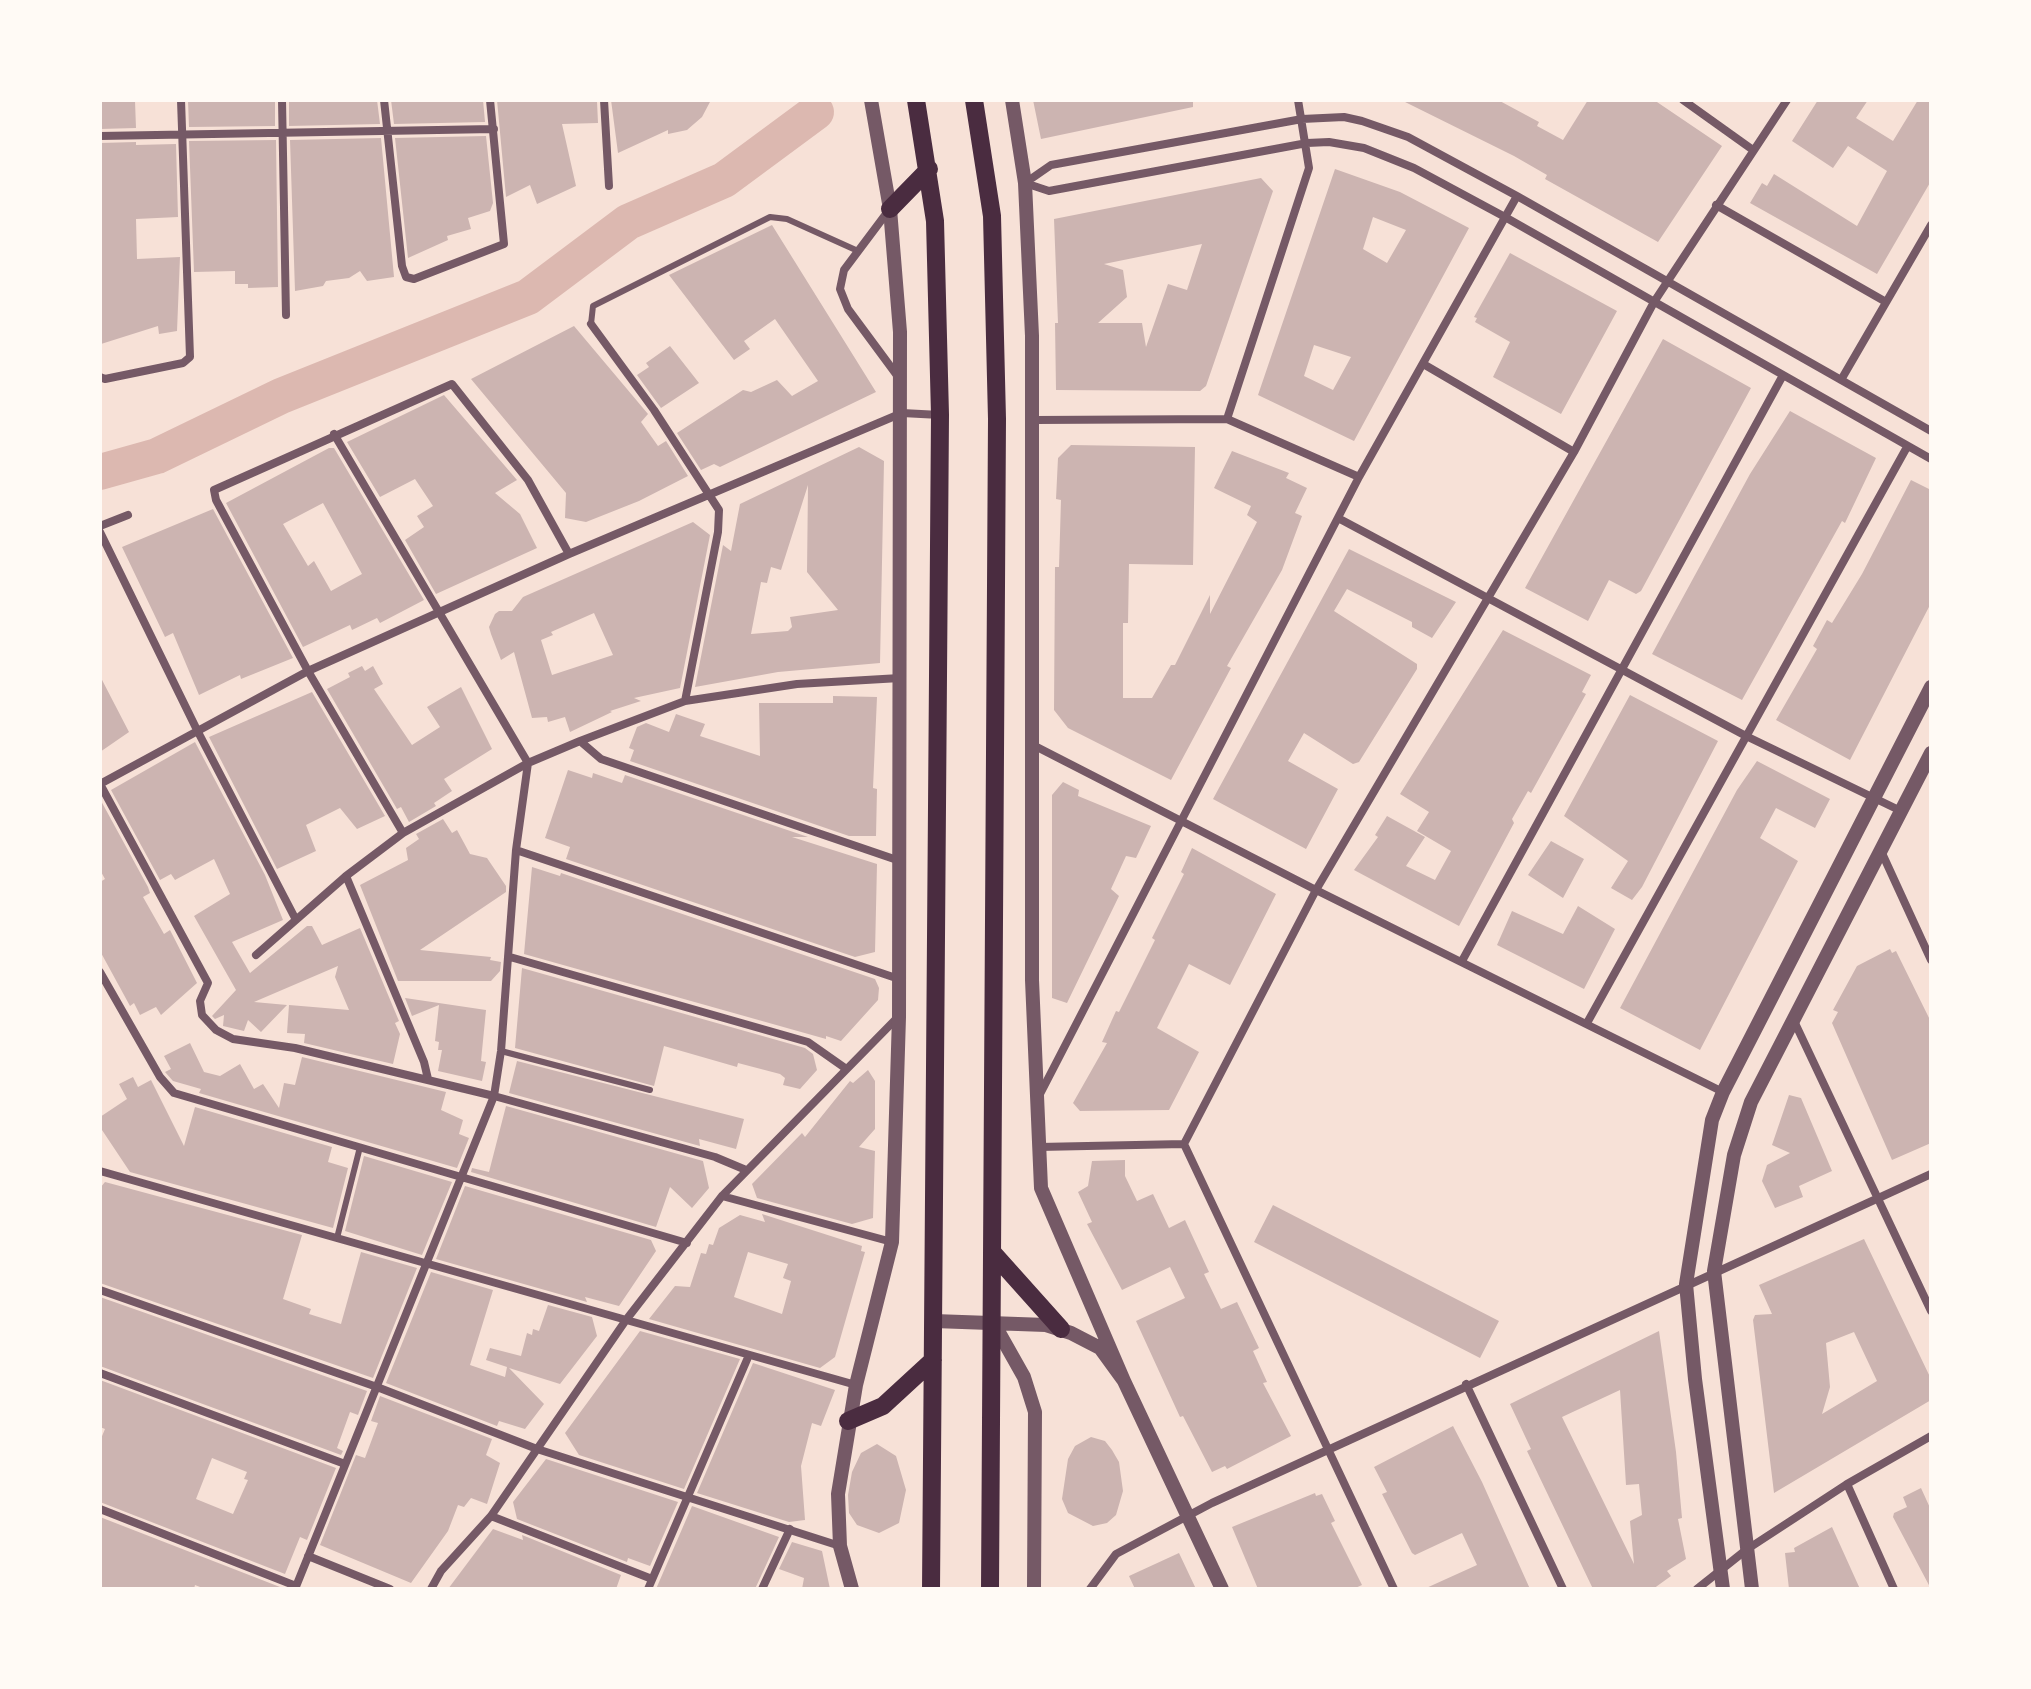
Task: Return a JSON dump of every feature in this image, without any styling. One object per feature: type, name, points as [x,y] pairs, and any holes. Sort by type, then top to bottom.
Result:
[{"type":"main road","points":[[916,100],[935,221],[940,415],[931,1589]]},
{"type":"main road","points":[[974,100],[992,216],[997,419],[990,1589]]},
{"type":"main road","points":[[890,209],[929,169]]},
{"type":"main road","points":[[993,1253],[1061,1329]]},
{"type":"main road","points":[[848,1421],[883,1406],[933,1360]]},
{"type":"street","points":[[100,377],[105,379],[183,363],[190,357],[181,100]]},
{"type":"street","points":[[282,100],[286,315]]},
{"type":"street","points":[[384,100],[402,266],[406,277],[414,279],[504,244],[490,100]]},
{"type":"street","points":[[604,100],[609,186]]},
{"type":"street","points":[[852,1589],[840,1546],[838,1494],[848,1421],[892,1242],[901,861],[901,381],[890,209],[871,100]]},
{"type":"street","points":[[1012,100],[1025,183],[1035,420],[1030,744],[1032,980],[1041,1188],[1124,1381],[1222,1589]]},
{"type":"street","points":[[1227,419],[1309,168],[1298,100]]},
{"type":"street","points":[[1683,100],[1753,150]]},
{"type":"street","points":[[1184,1144],[1316,890],[1574,452],[1654,302],[1787,100]]},
{"type":"street","points":[[1025,183],[1051,165],[1302,119],[1344,117],[1383,127],[1517,196],[1931,431]]},
{"type":"street","points":[[100,136],[494,129]]},
{"type":"street","points":[[1025,183],[1049,191],[1307,143],[1329,142],[1364,148],[1414,168],[1505,217],[1931,459]]},
{"type":"street","points":[[1037,1101],[1359,477],[1425,365],[1517,196]]},
{"type":"street","points":[[1716,205],[1886,302]]},
{"type":"street","points":[[890,209],[842,275],[841,295],[901,381]]},
{"type":"street","points":[[1841,380],[1930,228]]},
{"type":"street","points":[[591,324],[711,493],[719,510],[719,525],[685,701]]},
{"type":"street","points":[[1425,365],[1574,452]]},
{"type":"street","points":[[1462,961],[1782,377]]},
{"type":"street","points":[[403,833],[308,671],[214,490],[452,384],[528,480],[569,554]]},
{"type":"street","points":[[746,1170],[715,1157],[494,1096],[295,1048],[233,1039],[216,1030],[202,1015],[200,1001],[208,983],[100,784],[308,671],[569,554],[902,413],[940,415]]},
{"type":"street","points":[[1035,420],[1227,419],[1359,477]]},
{"type":"street","points":[[100,1509],[295,1588],[494,1096],[510,957],[516,850],[528,763],[334,434]]},
{"type":"street","points":[[1587,1023],[1907,447]]},
{"type":"street","points":[[128,515],[100,529],[197,730],[295,918]]},
{"type":"street","points":[[1338,518],[1746,736],[1901,811]]},
{"type":"street","points":[[256,955],[295,918],[403,833],[528,763],[685,701],[797,684],[900,678]]},
{"type":"street","points":[[1723,1589],[1695,1379],[1686,1284],[1705,1155],[1723,1092],[1931,687]]},
{"type":"street","points":[[580,741],[601,759],[901,861]]},
{"type":"street","points":[[1030,744],[1723,1092]]},
{"type":"street","points":[[1752,1589],[1714,1271],[1741,1126],[1931,753]]},
{"type":"street","points":[[516,850],[899,979]]},
{"type":"street","points":[[1881,850],[1931,960]]},
{"type":"street","points":[[346,876],[424,1062],[428,1079]]},
{"type":"street","points":[[510,957],[808,1042],[845,1068]]},
{"type":"street","points":[[100,972],[160,1077],[174,1093],[687,1243]]},
{"type":"street","points":[[431,1589],[441,1571],[491,1516],[626,1320],[722,1196],[845,1068],[899,1017]]},
{"type":"street","points":[[1794,1021],[1931,1311]]},
{"type":"street","points":[[1039,1147],[1184,1144]]},
{"type":"street","points":[[1184,1144],[1394,1589]]},
{"type":"street","points":[[100,1171],[428,1261],[856,1385]]},
{"type":"street","points":[[1090,1589],[1116,1554],[1187,1516],[1466,1384],[1931,1174]]},
{"type":"street","points":[[722,1196],[892,1242]]},
{"type":"street","points":[[100,1290],[377,1387],[537,1449],[840,1546]]},
{"type":"street","points":[[934,1321],[1030,1323],[1061,1329],[1100,1348],[1124,1381]]},
{"type":"street","points":[[993,1322],[1029,1389],[1036,1440],[1034,1589]]},
{"type":"street","points":[[648,1589],[749,1355]]},
{"type":"street","points":[[100,1373],[345,1464]]},
{"type":"street","points":[[1466,1384],[1563,1589]]},
{"type":"street","points":[[1697,1589],[1746,1550],[1847,1484],[1931,1436]]},
{"type":"street","points":[[1847,1484],[1894,1589]]},
{"type":"street","points":[[491,1516],[652,1579]]},
{"type":"street","points":[[762,1589],[790,1529]]},
{"type":"street","points":[[308,1556],[390,1589]]},
{"type":"lane","points":[[591,324],[590,311],[601,301],[770,217],[787,219],[858,251]]},
{"type":"lane","points":[[501,1051],[650,1090]]},
{"type":"lane","points":[[337,1238],[360,1147]]},
{"type":"building","points":[[100,100],[135,101],[136,128],[100,129]]},
{"type":"building","points":[[188,100],[275,100],[275,126],[189,127]]},
{"type":"building","points":[[289,100],[377,100],[380,124],[289,126]]},
{"type":"building","points":[[391,100],[483,100],[485,122],[394,124]]},
{"type":"building","points":[[497,100],[597,101],[598,123],[562,124],[576,186],[537,204],[530,185],[506,197]]},
{"type":"building","points":[[611,100],[711,100],[702,117],[687,130],[668,134],[668,130],[618,153]]},
{"type":"building","points":[[1033,100],[1193,100],[1193,107],[1041,139]]},
{"type":"building","points":[[1401,100],[1498,100],[1539,122],[1537,126],[1563,140],[1588,100],[1654,100],[1722,146],[1658,242],[1545,179],[1547,175],[1514,156]]},
{"type":"building","points":[[1818,100],[1868,100],[1856,118],[1893,141],[1918,100],[1931,100],[1931,181],[1877,274],[1750,203],[1762,183],[1767,186],[1774,174],[1857,226],[1887,171],[1848,146],[1833,168],[1792,141]]},
{"type":"building","points":[[486,136],[493,203],[490,211],[468,218],[471,229],[447,236],[448,240],[408,258],[395,138]]},
{"type":"building","points":[[381,138],[394,277],[367,281],[360,271],[349,278],[326,281],[323,286],[295,291],[290,140]]},
{"type":"building","points":[[276,140],[278,287],[248,288],[248,284],[235,284],[235,271],[194,272],[189,141]]},
{"type":"building","points":[[136,142],[136,145],[176,144],[178,217],[136,219],[137,259],[180,257],[177,331],[159,334],[158,326],[101,344],[100,143]]},
{"type":"building","points":[[1335,169],[1400,192],[1469,228],[1354,441],[1258,395]],"holes":[[[1373,217],[1406,230],[1387,263],[1363,249]],[[1314,345],[1351,357],[1333,390],[1304,376]]]},
{"type":"building","points":[[1261,178],[1273,191],[1206,386],[1200,391],[1056,390],[1055,323],[1058,323],[1054,219]],"holes":[[[1202,244],[1187,290],[1168,284],[1146,347],[1142,323],[1098,323],[1127,297],[1123,270],[1104,264]]]},
{"type":"building","points":[[772,225],[876,392],[720,467],[714,464],[701,470],[677,433],[743,390],[751,392],[777,380],[792,396],[818,381],[775,319],[744,341],[750,349],[734,360],[669,275]]},
{"type":"building","points":[[1510,253],[1617,311],[1561,414],[1493,377],[1510,342],[1475,322],[1477,318],[1474,317]]},
{"type":"building","points":[[574,326],[648,414],[641,422],[658,446],[666,441],[688,476],[639,501],[586,522],[565,518],[566,493],[471,379]]},
{"type":"building","points":[[1663,339],[1751,388],[1641,591],[1636,594],[1609,580],[1588,621],[1525,588]]},
{"type":"building","points":[[670,346],[699,383],[661,408],[637,375],[649,367],[646,363]]},
{"type":"building","points":[[444,395],[517,480],[495,493],[520,514],[537,548],[436,594],[405,540],[424,527],[417,516],[433,506],[415,479],[380,497],[347,442]]},
{"type":"building","points":[[1790,411],[1876,458],[1845,523],[1842,521],[1742,700],[1652,654],[1750,474]]},
{"type":"building","points":[[1071,445],[1195,447],[1193,565],[1129,564],[1128,623],[1123,623],[1123,698],[1152,698],[1171,665],[1175,665],[1210,595],[1210,614],[1257,522],[1247,515],[1251,506],[1214,488],[1232,451],[1289,473],[1286,478],[1307,488],[1295,513],[1302,516],[1282,570],[1227,666],[1231,668],[1171,780],[1068,728],[1054,710],[1055,567],[1059,567],[1061,500],[1056,499],[1058,458]]},
{"type":"building","points":[[859,447],[884,461],[880,663],[778,672],[695,687],[723,545],[731,551],[740,504]],"holes":[[[808,485],[807,572],[838,610],[790,617],[792,627],[788,631],[751,634],[761,582],[767,583],[771,567],[781,570]]]},
{"type":"building","points":[[334,448],[424,600],[380,623],[377,618],[352,630],[350,625],[303,647],[226,503]],"holes":[[[323,503],[362,574],[331,591],[314,561],[308,566],[283,524]]]},
{"type":"building","points":[[1911,480],[1931,490],[1931,603],[1850,760],[1776,720],[1817,649],[1813,646],[1827,620],[1832,623],[1862,574]]},
{"type":"building","points":[[213,509],[293,658],[241,679],[240,675],[199,695],[173,633],[165,637],[122,547]]},
{"type":"building","points":[[693,522],[710,535],[680,688],[634,698],[641,701],[610,711],[570,732],[565,717],[548,722],[547,717],[532,718],[514,652],[501,660],[491,634],[489,627],[495,614],[512,611],[523,597]],"holes":[[[594,613],[613,655],[552,675],[541,640],[553,635],[551,632]]]},
{"type":"building","points":[[1349,549],[1456,602],[1432,638],[1412,627],[1412,622],[1347,589],[1334,611],[1417,664],[1417,669],[1359,762],[1353,764],[1304,733],[1288,761],[1338,789],[1306,849],[1213,799]]},
{"type":"building","points":[[1503,630],[1591,675],[1582,692],[1586,694],[1531,793],[1528,791],[1512,819],[1514,823],[1459,926],[1354,870],[1378,837],[1375,835],[1387,816],[1425,837],[1406,866],[1435,880],[1451,851],[1417,831],[1429,812],[1400,794]]},
{"type":"building","points":[[362,666],[365,671],[373,666],[383,684],[374,689],[412,745],[440,727],[427,707],[461,687],[492,749],[444,779],[452,791],[434,803],[436,806],[409,822],[401,807],[397,809],[327,689],[350,677],[348,673]]},
{"type":"building","points":[[100,676],[129,732],[100,752]]},
{"type":"building","points":[[312,692],[385,816],[357,829],[340,808],[306,825],[316,851],[277,869],[209,737]]},
{"type":"building","points":[[1630,695],[1718,741],[1642,887],[1632,900],[1611,888],[1628,861],[1564,816]]},
{"type":"building","points":[[833,696],[877,697],[873,788],[877,789],[876,836],[849,836],[630,761],[634,750],[629,748],[637,727],[646,723],[669,732],[676,714],[705,724],[700,736],[760,756],[759,703],[833,703]]},
{"type":"building","points":[[195,742],[265,875],[283,920],[232,942],[250,973],[307,926],[312,926],[322,945],[360,928],[399,1021],[395,1023],[400,1034],[393,1064],[304,1043],[305,1034],[287,1033],[289,1005],[349,1010],[335,977],[338,966],[254,1002],[287,1005],[261,1032],[248,1020],[244,1031],[223,1026],[224,1015],[215,1019],[212,1016],[236,990],[194,916],[230,894],[214,859],[175,880],[171,874],[160,880],[111,790]]},
{"type":"building","points":[[1757,761],[1830,799],[1815,828],[1776,808],[1760,838],[1798,861],[1700,1050],[1620,1008],[1737,790]]},
{"type":"building","points":[[568,770],[592,778],[593,773],[622,783],[625,775],[808,837],[792,837],[877,864],[875,952],[855,957],[566,859],[570,847],[545,838]]},
{"type":"building","points":[[1063,782],[1079,790],[1078,796],[1151,826],[1136,858],[1126,856],[1111,889],[1119,896],[1067,1003],[1052,998],[1052,795]]},
{"type":"building","points":[[100,799],[148,887],[150,893],[143,897],[164,934],[170,930],[197,983],[161,1015],[156,1007],[140,1015],[134,1003],[130,1006],[100,951],[100,882],[105,879],[100,870]]},
{"type":"building","points":[[443,819],[452,833],[457,830],[470,854],[487,858],[506,886],[506,892],[420,950],[491,957],[490,960],[501,962],[500,971],[491,981],[398,981],[360,885],[408,860],[406,848],[419,839],[416,834]]},
{"type":"building","points":[[1551,841],[1584,859],[1563,898],[1528,875]]},
{"type":"building","points":[[1192,848],[1276,894],[1230,985],[1189,964],[1157,1028],[1199,1052],[1169,1110],[1080,1111],[1073,1103],[1107,1043],[1102,1042],[1155,940],[1152,938],[1184,874],[1181,872]]},
{"type":"building","points":[[532,867],[560,876],[561,873],[875,979],[879,988],[878,1000],[841,1041],[524,954]]},
{"type":"building","points":[[1578,906],[1615,929],[1584,989],[1497,945],[1512,911],[1563,934]]},
{"type":"building","points":[[1890,949],[1892,953],[1896,951],[1931,1022],[1931,1143],[1892,1160],[1832,1023],[1838,1012],[1833,1010],[1857,966]]},
{"type":"building","points":[[522,968],[805,1048],[813,1054],[817,1070],[800,1089],[783,1085],[785,1078],[780,1074],[738,1063],[737,1067],[664,1046],[654,1086],[515,1048]]},
{"type":"building","points":[[405,998],[486,1010],[481,1061],[486,1062],[482,1081],[438,1071],[442,1050],[438,1050],[439,1042],[435,1041],[439,1005],[412,1016]]},
{"type":"building","points":[[190,1043],[204,1072],[220,1076],[240,1064],[254,1089],[263,1084],[279,1108],[284,1083],[295,1085],[302,1057],[446,1092],[441,1110],[463,1120],[459,1134],[469,1138],[457,1168],[199,1093],[201,1089],[173,1081],[165,1072],[171,1069],[164,1056]]},
{"type":"building","points":[[517,1061],[744,1119],[736,1149],[699,1139],[700,1146],[509,1093]]},
{"type":"building","points":[[868,1070],[875,1081],[875,1129],[859,1147],[875,1151],[873,1218],[852,1224],[757,1198],[752,1184],[802,1133],[805,1137],[850,1081],[853,1083]]},
{"type":"building","points":[[133,1077],[138,1087],[151,1080],[184,1146],[195,1107],[332,1147],[328,1162],[348,1168],[333,1228],[130,1172],[100,1127],[100,1117],[127,1099],[119,1084]]},
{"type":"building","points":[[1789,1095],[1801,1098],[1832,1171],[1799,1186],[1803,1197],[1775,1208],[1762,1181],[1767,1165],[1790,1153],[1772,1145]]},
{"type":"building","points":[[506,1106],[703,1161],[709,1188],[692,1208],[670,1187],[656,1227],[471,1172],[472,1168],[489,1172]]},
{"type":"building","points":[[364,1156],[452,1182],[422,1255],[345,1231]]},
{"type":"building","points":[[1125,1160],[1125,1176],[1137,1201],[1153,1194],[1169,1228],[1185,1220],[1209,1272],[1204,1274],[1221,1309],[1237,1302],[1259,1348],[1253,1351],[1267,1382],[1263,1383],[1291,1436],[1227,1469],[1225,1466],[1212,1472],[1183,1416],[1180,1417],[1136,1321],[1185,1298],[1170,1267],[1122,1290],[1087,1224],[1092,1222],[1078,1192],[1088,1186],[1092,1161]]},
{"type":"building","points":[[105,1182],[302,1235],[283,1299],[311,1309],[309,1314],[341,1324],[361,1252],[417,1268],[373,1378],[100,1283],[100,1188]]},
{"type":"building","points":[[465,1186],[651,1240],[656,1251],[619,1306],[585,1297],[587,1302],[436,1259]]},
{"type":"building","points":[[1273,1205],[1499,1321],[1480,1358],[1254,1242]]},
{"type":"building","points":[[762,1214],[862,1246],[861,1251],[865,1252],[835,1357],[820,1368],[649,1319],[675,1286],[690,1287],[701,1253],[706,1254],[709,1244],[713,1245],[719,1228],[740,1215],[765,1222]],"holes":[[[748,1252],[788,1264],[783,1278],[791,1281],[782,1314],[734,1297]]]},
{"type":"building","points":[[1864,1239],[1931,1379],[1931,1400],[1774,1493],[1753,1320],[1755,1315],[1772,1314],[1759,1285]],"holes":[[[1854,1332],[1877,1381],[1822,1414],[1830,1387],[1826,1343]]]},
{"type":"building","points":[[431,1272],[493,1290],[470,1365],[505,1377],[507,1367],[486,1360],[490,1348],[521,1356],[527,1333],[532,1335],[533,1329],[539,1331],[548,1305],[592,1317],[597,1336],[560,1384],[509,1368],[544,1404],[525,1429],[499,1421],[497,1426],[386,1383]]},
{"type":"building","points":[[100,1297],[367,1391],[358,1415],[350,1412],[337,1448],[343,1451],[341,1455],[100,1366]]},
{"type":"building","points":[[640,1331],[740,1359],[684,1489],[579,1455],[565,1433]]},
{"type":"building","points":[[1659,1331],[1676,1452],[1682,1518],[1678,1519],[1686,1559],[1667,1571],[1671,1576],[1653,1589],[1593,1589],[1527,1451],[1531,1449],[1510,1404]],"holes":[[[1620,1390],[1626,1485],[1639,1484],[1642,1515],[1630,1521],[1634,1564],[1562,1417]]]},
{"type":"building","points":[[753,1363],[835,1390],[821,1426],[812,1423],[801,1466],[805,1520],[789,1522],[697,1493]]},
{"type":"building","points":[[100,1380],[336,1468],[307,1540],[300,1537],[285,1574],[100,1502],[100,1441],[105,1429],[100,1427]],"holes":[[[212,1458],[247,1472],[244,1479],[248,1480],[233,1514],[196,1499]]]},
{"type":"building","points":[[380,1396],[492,1439],[486,1455],[500,1463],[487,1504],[471,1498],[464,1507],[458,1505],[448,1531],[411,1583],[320,1545],[356,1455],[365,1458],[378,1423],[371,1421]]},
{"type":"building","points":[[1453,1426],[1530,1589],[1424,1589],[1477,1565],[1462,1533],[1415,1555],[1412,1553],[1382,1494],[1387,1492],[1374,1467]]},
{"type":"building","points":[[1091,1437],[1105,1441],[1112,1450],[1119,1462],[1123,1491],[1116,1515],[1107,1523],[1093,1526],[1068,1513],[1062,1499],[1068,1459],[1075,1446]]},
{"type":"building","points":[[877,1444],[896,1456],[906,1490],[899,1523],[879,1533],[857,1525],[849,1513],[848,1495],[852,1472],[861,1453]]},
{"type":"building","points":[[546,1459],[678,1502],[650,1566],[628,1558],[627,1562],[517,1519],[513,1502]]},
{"type":"building","points":[[1921,1488],[1931,1510],[1931,1589],[1893,1517],[1894,1513],[1907,1507],[1903,1497]]},
{"type":"building","points":[[1315,1493],[1316,1496],[1322,1494],[1335,1521],[1331,1523],[1362,1585],[1353,1589],[1258,1589],[1232,1527]]},
{"type":"building","points":[[692,1506],[779,1537],[755,1589],[656,1589]]},
{"type":"building","points":[[100,1517],[280,1587],[205,1589],[195,1585],[194,1589],[100,1589]]},
{"type":"building","points":[[1832,1527],[1860,1589],[1789,1589],[1785,1553],[1795,1552],[1794,1548]]},
{"type":"building","points":[[493,1529],[523,1540],[522,1535],[621,1575],[616,1589],[448,1589]]},
{"type":"building","points":[[792,1542],[822,1551],[830,1589],[802,1589],[804,1578],[779,1569]]},
{"type":"building","points":[[1179,1553],[1196,1589],[1135,1589],[1129,1576]]},
{"type":"waterway","points":[[100,472],[157,456],[281,396],[528,297],[628,222],[724,180],[816,112]]}]
